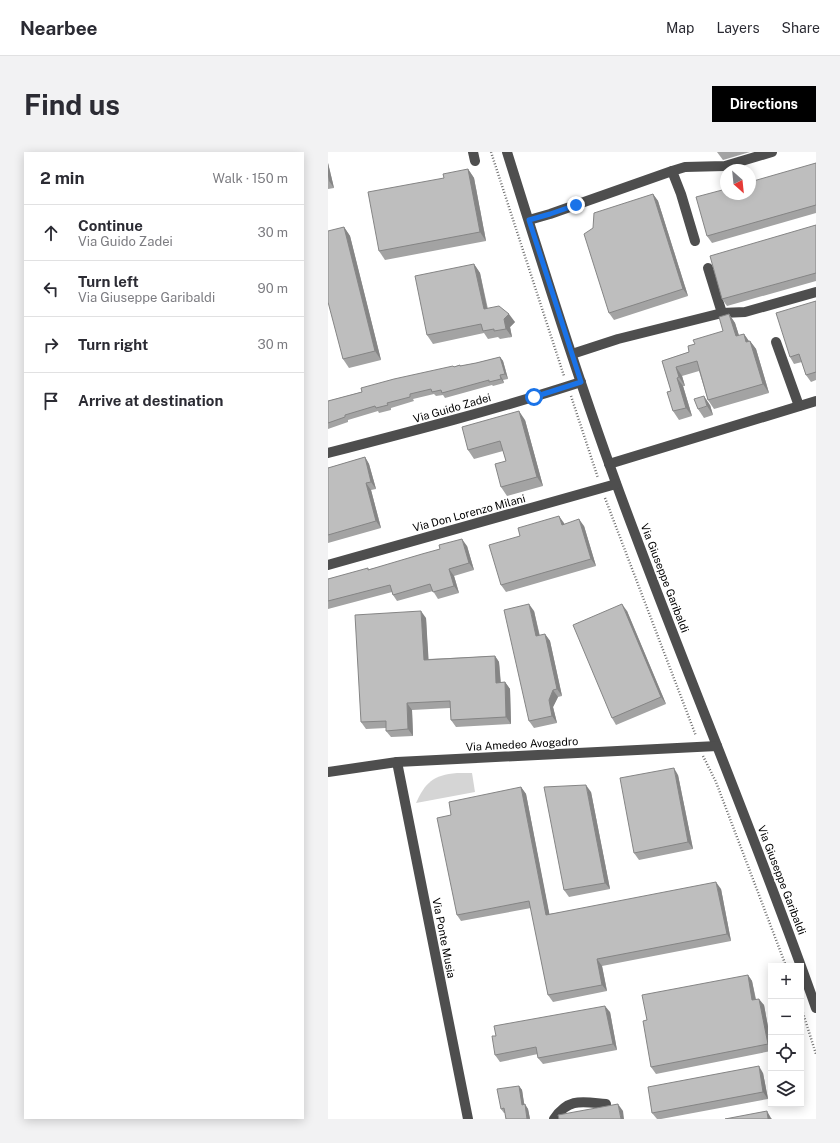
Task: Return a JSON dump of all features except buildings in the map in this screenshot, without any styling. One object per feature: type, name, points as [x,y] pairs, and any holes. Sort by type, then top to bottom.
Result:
[{"type":"street","name":"Via Giuseppe Garibaldi","points":[[507,152],[581,382],[616,484],[785,919],[816,1008]]},
{"type":"street","points":[[529,220],[672,171],[685,168],[725,166],[772,152]]},
{"type":"street","points":[[672,171],[681,194],[695,241]]},
{"type":"street","points":[[708,268],[722,313]]},
{"type":"street","points":[[572,354],[618,339],[722,313],[745,312],[816,292]]},
{"type":"street","points":[[776,342],[799,406]]},
{"type":"street","name":"Via Guido Zadei","points":[[328,454],[464,417],[581,382]]},
{"type":"street","points":[[609,464],[816,400]]},
{"type":"street","name":"Via Don Lorenzo Milani","points":[[328,565],[616,484]]},
{"type":"street","name":"Via Amedeo Avogadro","points":[[328,772],[396,762],[717,746]]},
{"type":"street","name":"Via Ponte Musia","points":[[396,762],[468,1119]]},
{"type":"street","points":[[554,1119],[560,1110],[569,1103],[580,1101],[606,1104]]},
{"type":"path","points":[[804,1016],[816,1054]]},
{"type":"shaded area","points":[[457,773],[472,773],[475,792],[416,803],[423,790],[431,781],[442,776]]},
{"type":"route","points":[[534,397],[581,382],[529,220],[576,205]]}]
